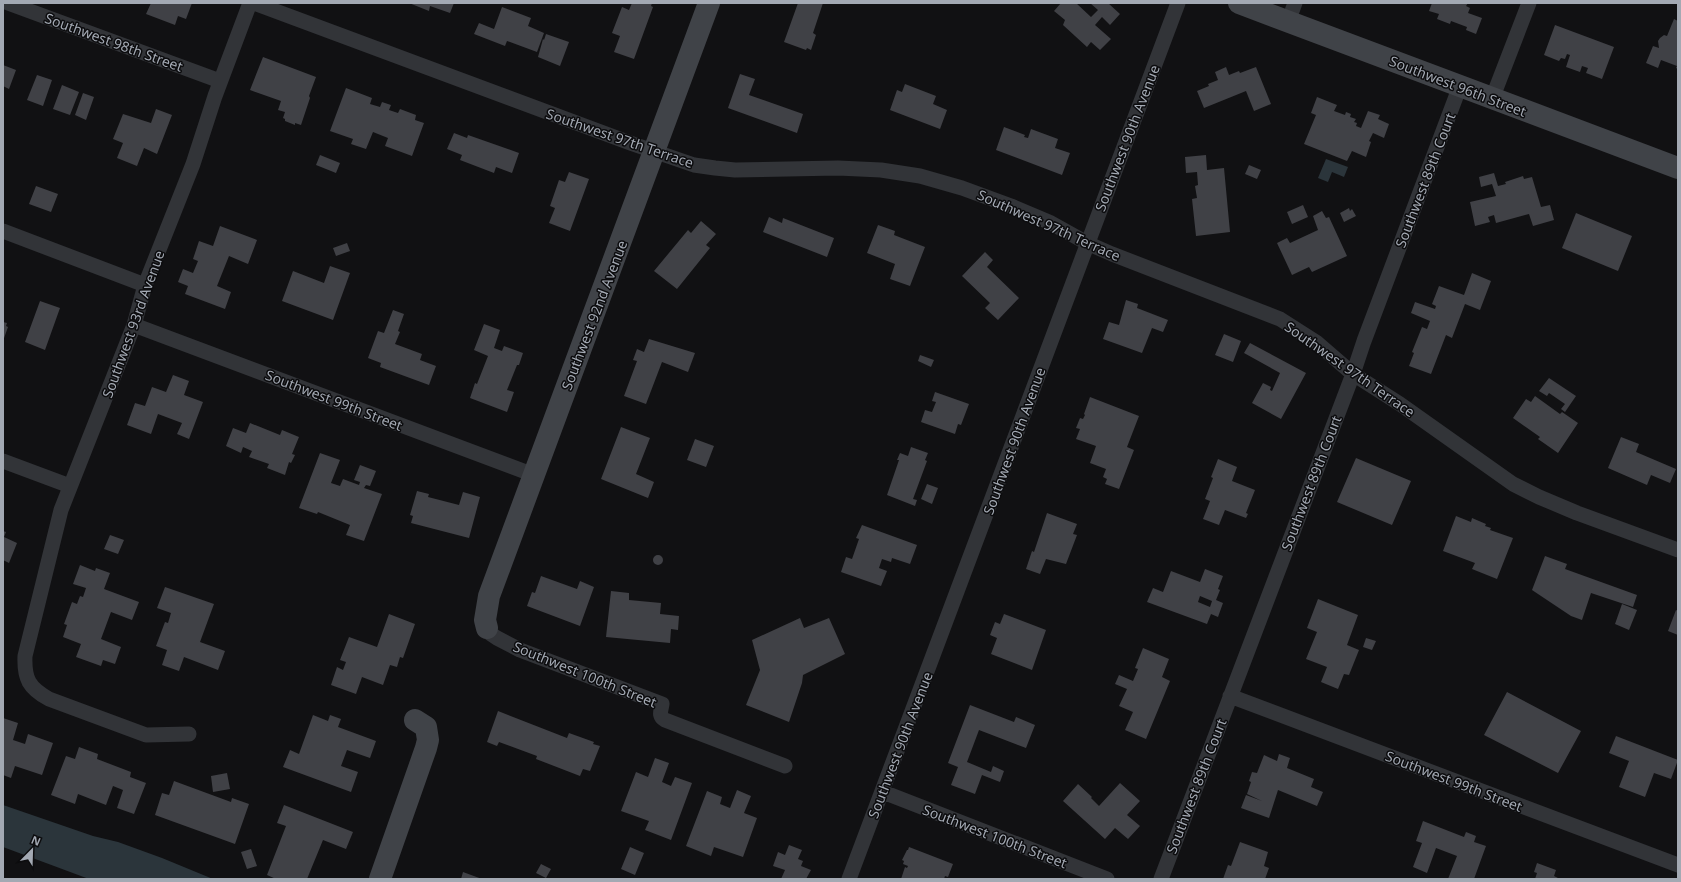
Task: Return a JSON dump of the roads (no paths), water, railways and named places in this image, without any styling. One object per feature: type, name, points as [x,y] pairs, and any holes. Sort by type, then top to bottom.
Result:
[{"type":"street","name":"Southwest 98th Street","points":[[8,3],[220,81]]},
{"type":"street","name":"Southwest 93rd Avenue","points":[[189,734],[146,735],[49,699],[36,691],[27,681],[25,665],[26,647],[61,510],[134,325],[145,285],[193,164],[220,81],[250,3]]},
{"type":"street","name":"Southwest 97th Terrace","points":[[254,3],[655,152],[694,165],[735,170],[838,168],[881,170],[920,176],[955,185],[1011,206],[1051,223],[1088,243],[1280,319],[1316,342],[1353,374],[1400,404],[1513,484],[1577,513],[1678,550]]},
{"type":"street","name":"Southwest 92nd Avenue","points":[[487,628],[485,620],[489,596],[709,3]]},
{"type":"street","name":"Southwest 90th Avenue","points":[[849,879],[883,792],[1178,3]]},
{"type":"street","name":"Southwest 96th Street","points":[[1239,3],[1292,13],[1492,99],[1678,168]]},
{"type":"street","points":[[1492,99],[1529,3]]},
{"type":"street","name":"Southwest 89th Court","points":[[1161,879],[1353,374],[1460,86]]},
{"type":"street","points":[[3,231],[145,285]]},
{"type":"street","name":"Southwest 99th Street","points":[[134,325],[534,475]]},
{"type":"street","points":[[3,461],[70,486]]},
{"type":"street","name":"Southwest 100th Street","points":[[487,628],[491,634],[497,638],[520,650],[662,704],[660,714],[665,720],[785,766]]},
{"type":"street","name":"Southwest 99th Street","points":[[1230,696],[1678,866]]},
{"type":"street","points":[[380,879],[428,740],[426,727],[415,720]]},
{"type":"street","name":"Southwest 100th Street","points":[[883,792],[1107,879]]}]
